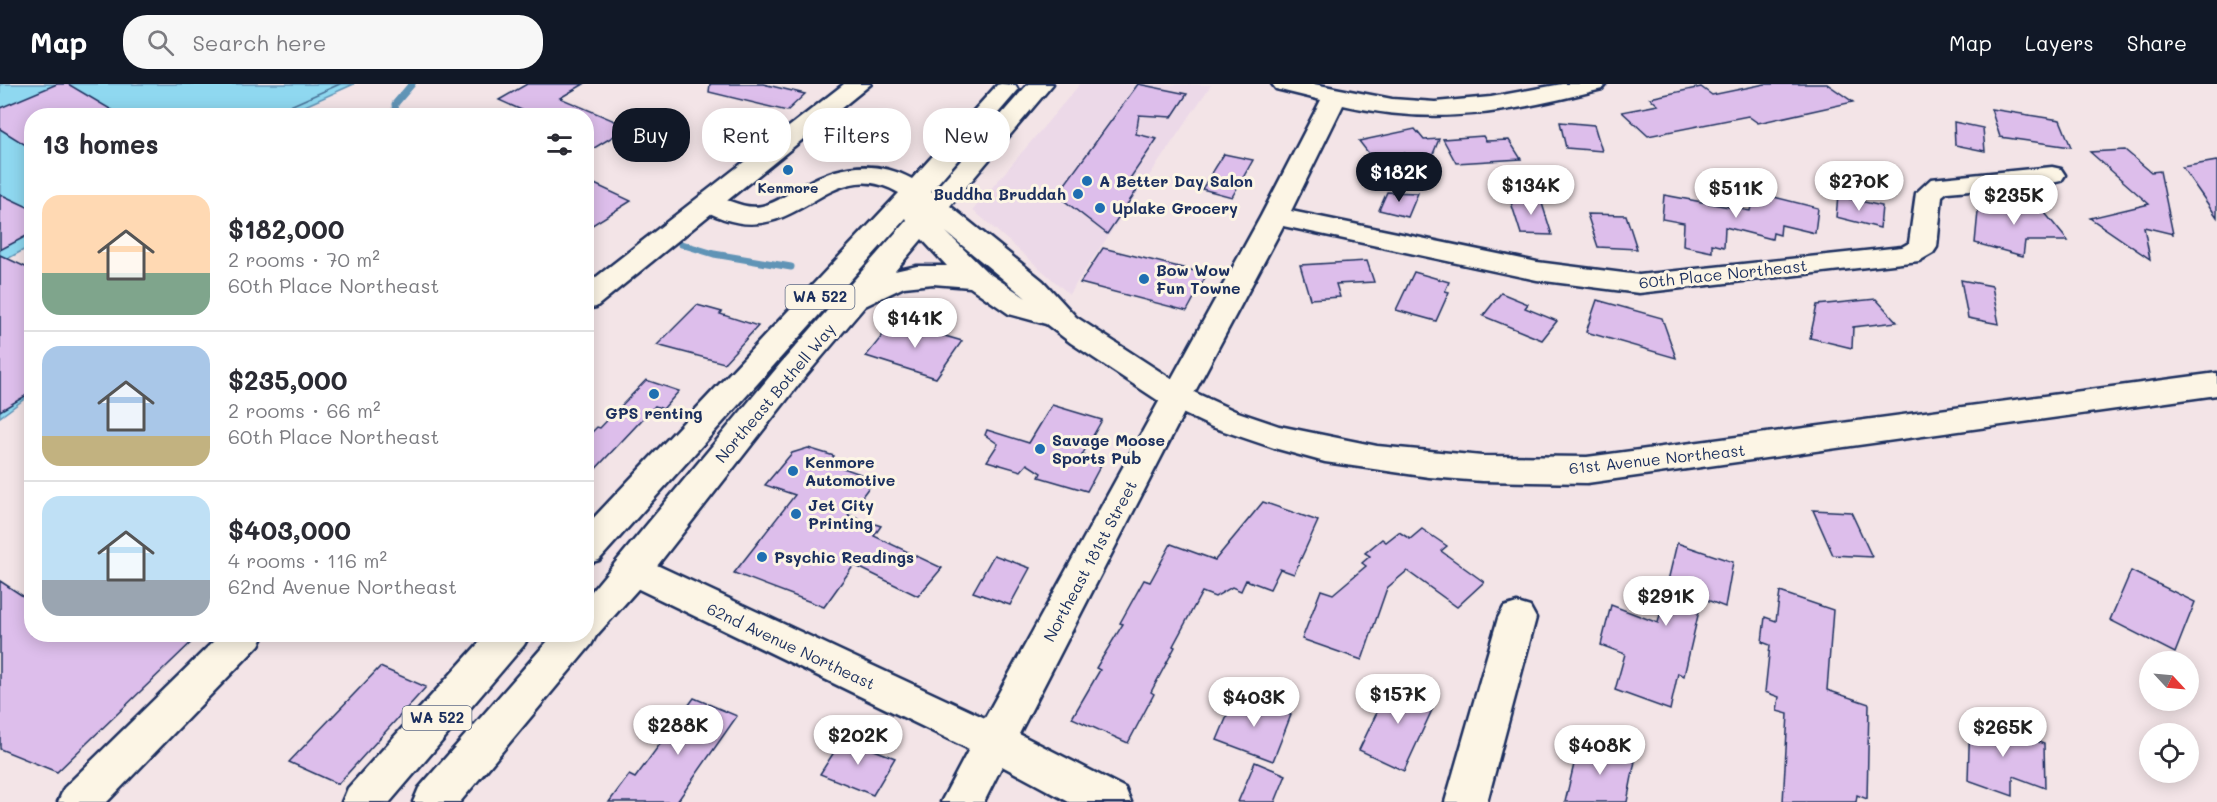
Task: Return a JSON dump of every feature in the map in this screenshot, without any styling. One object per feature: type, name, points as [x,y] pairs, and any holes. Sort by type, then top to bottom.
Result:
[{"type":"main road","points":[[594,294],[859,84]]},
{"type":"main road","name":"Northeast Bothell Way","points":[[594,541],[912,200],[1011,84]]},
{"type":"main road","name":"Northeast Bothell Way","points":[[594,615],[633,570],[714,465],[836,320],[912,200],[1041,84]]},
{"type":"main road","points":[[1284,84],[1335,96],[1403,107],[1457,109],[1559,88],[1594,84]]},
{"type":"main road","name":"Northeast 181st Street","points":[[962,802],[1176,397],[1275,216],[1335,96]]},
{"type":"main road","points":[[711,203],[742,215],[763,215],[784,208],[818,185],[835,178],[856,174],[912,200]]},
{"type":"main road","name":"60th Place Northeast","points":[[1275,216],[1538,272],[1639,284],[1909,255],[1923,247],[1929,193],[1940,184],[2052,175]]},
{"type":"main road","name":"61st Avenue Northeast","points":[[912,200],[978,279],[1018,307],[1056,316],[1176,397],[1248,429],[1340,454],[1521,470],[1587,470],[2217,384]]},
{"type":"main road","name":"61st Avenue Northeast","points":[[912,200],[1042,296],[1056,316]]},
{"type":"main road","points":[[836,320],[875,286],[897,279],[939,275],[978,279]]},
{"type":"main road","name":"62nd Avenue Northeast","points":[[633,570],[995,742],[1110,802]]},
{"type":"main road","points":[[1466,802],[1517,618]]},
{"type":"main road","points":[[79,802],[238,642]]},
{"type":"main road","name":"WA 522","points":[[363,802],[504,642]]},
{"type":"main road","name":"WA 522","points":[[434,802],[571,642]]},
{"type":"shaded area","points":[[1080,84],[1211,85],[1069,294],[973,210]]},
{"type":"water","points":[[0,84],[354,84],[301,108],[24,108],[24,250],[7,259],[24,268],[24,399],[0,417]]},
{"type":"building","points":[[57,84],[68,84],[108,108],[24,108],[24,144],[0,129],[0,108]]},
{"type":"building","points":[[527,84],[584,84],[560,98],[584,108],[517,108],[499,100]]},
{"type":"building","points":[[710,84],[763,84],[805,94],[790,108],[775,108],[709,92]]},
{"type":"building","points":[[1138,84],[1187,94],[1172,117],[1139,115],[1136,134],[1157,139],[1124,187],[1137,190],[1107,234],[1057,195]]},
{"type":"building","points":[[1765,84],[1827,84],[1853,102],[1758,123],[1748,116],[1648,136],[1622,112],[1658,105],[1650,98],[1701,87],[1712,95]]},
{"type":"building","points":[[1991,109],[2060,120],[2071,147],[2000,137]]},
{"type":"building","points":[[594,112],[612,120],[612,137],[594,148]]},
{"type":"building","points":[[1560,122],[1594,125],[1602,151],[1566,148]]},
{"type":"building","points":[[1954,122],[1983,128],[1985,151],[1955,145]]},
{"type":"building","points":[[1415,129],[1424,140],[1439,139],[1429,164],[1398,166],[1404,153],[1373,159],[1359,141]]},
{"type":"building","points":[[1483,136],[1486,141],[1509,140],[1521,159],[1456,163],[1443,139]]},
{"type":"building","points":[[2125,150],[2151,172],[2160,171],[2173,234],[2144,227],[2150,259],[2090,218],[2149,204],[2090,152]]},
{"type":"building","points":[[1224,154],[1253,160],[1232,197],[1202,189]]},
{"type":"building","points":[[2217,161],[2217,217],[2182,167]]},
{"type":"building","points":[[594,184],[631,201],[594,224]]},
{"type":"building","points":[[1387,192],[1418,193],[1408,217],[1379,210]]},
{"type":"building","points":[[1754,192],[1818,208],[1815,233],[1781,225],[1780,235],[1773,233],[1772,239],[1725,227],[1724,247],[1712,244],[1712,252],[1683,246],[1684,223],[1662,219],[1664,195],[1750,211]]},
{"type":"building","points":[[0,194],[24,205],[24,237],[0,250]]},
{"type":"building","points":[[1509,196],[1540,197],[1552,235],[1521,234]]},
{"type":"building","points":[[1838,196],[1882,206],[1880,228],[1836,217]]},
{"type":"building","points":[[1979,201],[2036,202],[2068,241],[2025,241],[2023,256],[1975,243]]},
{"type":"building","points":[[1587,214],[1626,215],[1637,249],[1598,247]]},
{"type":"building","name":"Bow Wow Fun Towne","points":[[1103,248],[1207,274],[1187,311],[1080,283]]},
{"type":"building","points":[[0,255],[24,266],[24,397],[0,411]]},
{"type":"building","points":[[1367,261],[1374,282],[1336,284],[1340,297],[1310,299],[1300,265]]},
{"type":"building","points":[[1414,272],[1449,282],[1445,291],[1449,292],[1436,321],[1396,310]]},
{"type":"building","points":[[1961,280],[1992,286],[1999,324],[1968,318]]},
{"type":"building","points":[[1501,293],[1528,304],[1525,308],[1557,321],[1542,340],[1483,316]]},
{"type":"building","points":[[1876,299],[1897,322],[1853,327],[1852,348],[1810,338],[1817,305]]},
{"type":"building","points":[[1597,300],[1662,318],[1676,358],[1586,332]]},
{"type":"building","points":[[697,305],[758,326],[724,363],[657,345]]},
{"type":"building","points":[[894,321],[962,341],[936,378],[866,356]]},
{"type":"building","points":[[646,380],[679,391],[663,409],[655,406],[594,471],[594,430],[597,427],[600,428]]},
{"type":"building","name":"Savage Moose Sports Pub","points":[[1052,405],[1102,420],[1082,455],[1103,461],[1087,491],[1039,477],[1041,473],[1027,464],[1021,471],[987,461],[998,444],[985,435],[987,430],[1029,443]]},
{"type":"building","points":[[808,448],[834,456],[829,463],[875,479],[848,515],[881,526],[874,536],[942,568],[918,596],[854,565],[824,607],[734,573],[795,495],[765,485],[792,453]]},
{"type":"building","points":[[1263,502],[1318,521],[1294,574],[1280,569],[1270,589],[1246,580],[1241,591],[1232,587],[1215,597],[1202,592],[1173,646],[1175,647],[1151,692],[1154,694],[1128,743],[1072,718],[1100,670],[1096,668],[1123,624],[1120,623],[1144,580],[1150,582],[1171,544],[1215,560]]},
{"type":"building","points":[[1813,510],[1851,512],[1872,557],[1833,555]]},
{"type":"building","points":[[1422,529],[1447,546],[1441,551],[1484,582],[1457,607],[1407,571],[1387,588],[1362,660],[1302,639],[1321,590],[1333,594],[1366,566],[1362,563],[1370,556],[1365,553],[1382,539],[1386,542],[1399,532],[1410,539]]},
{"type":"building","points":[[1677,543],[1733,562],[1725,607],[1702,598],[1684,676],[1678,673],[1670,710],[1615,690],[1625,654],[1601,645],[1611,605],[1658,623]]},
{"type":"building","points":[[994,555],[1030,568],[1010,605],[973,592]]},
{"type":"building","points":[[2131,571],[2195,602],[2176,651],[2171,651],[2110,620]]},
{"type":"building","points":[[0,581],[24,597],[24,642],[192,642],[57,772],[0,749]]},
{"type":"building","points":[[1780,592],[1833,610],[1827,690],[1869,704],[1867,799],[1857,795],[1856,802],[1783,802],[1788,714],[1777,711],[1779,697],[1765,692],[1770,645],[1762,642],[1765,617],[1776,621]]},
{"type":"building","points":[[380,667],[426,687],[338,784],[289,762]]},
{"type":"building","points":[[1393,679],[1437,699],[1404,771],[1359,750]]},
{"type":"building","points":[[1236,695],[1291,715],[1273,761],[1217,740]]},
{"type":"building","points":[[694,698],[737,716],[677,802],[609,802],[629,775],[635,778]]},
{"type":"building","points":[[1970,717],[2044,744],[2045,788],[2013,776],[2013,796],[1968,780]]},
{"type":"building","points":[[843,738],[895,758],[873,795],[820,774]]},
{"type":"building","points":[[1580,739],[1635,761],[1627,802],[1565,802]]},
{"type":"building","points":[[1255,762],[1286,775],[1275,802],[1238,802]]},
{"type":"waterway","points":[[395,108],[395,104],[412,84]]},
{"type":"waterway","points":[[681,244],[714,254],[791,267]]},
{"type":"place","name":"Kenmore","points":[[788,170]]},
{"type":"place","name":"A Better Day Salon","points":[[1087,181]]},
{"type":"place","name":"Buddha Bruddah","points":[[1078,194]]},
{"type":"place","name":"Uplake Grocery","points":[[1100,208]]},
{"type":"place","name":"Bow Wow Fun Towne","points":[[1144,279]]},
{"type":"place","name":"GPS renting","points":[[654,394]]},
{"type":"place","name":"Savage Moose Sports Pub","points":[[1040,449]]},
{"type":"place","name":"Kenmore Automotive","points":[[793,471]]},
{"type":"place","name":"Jet City Printing","points":[[796,514]]},
{"type":"place","name":"Psychic Readings","points":[[762,557]]}]
